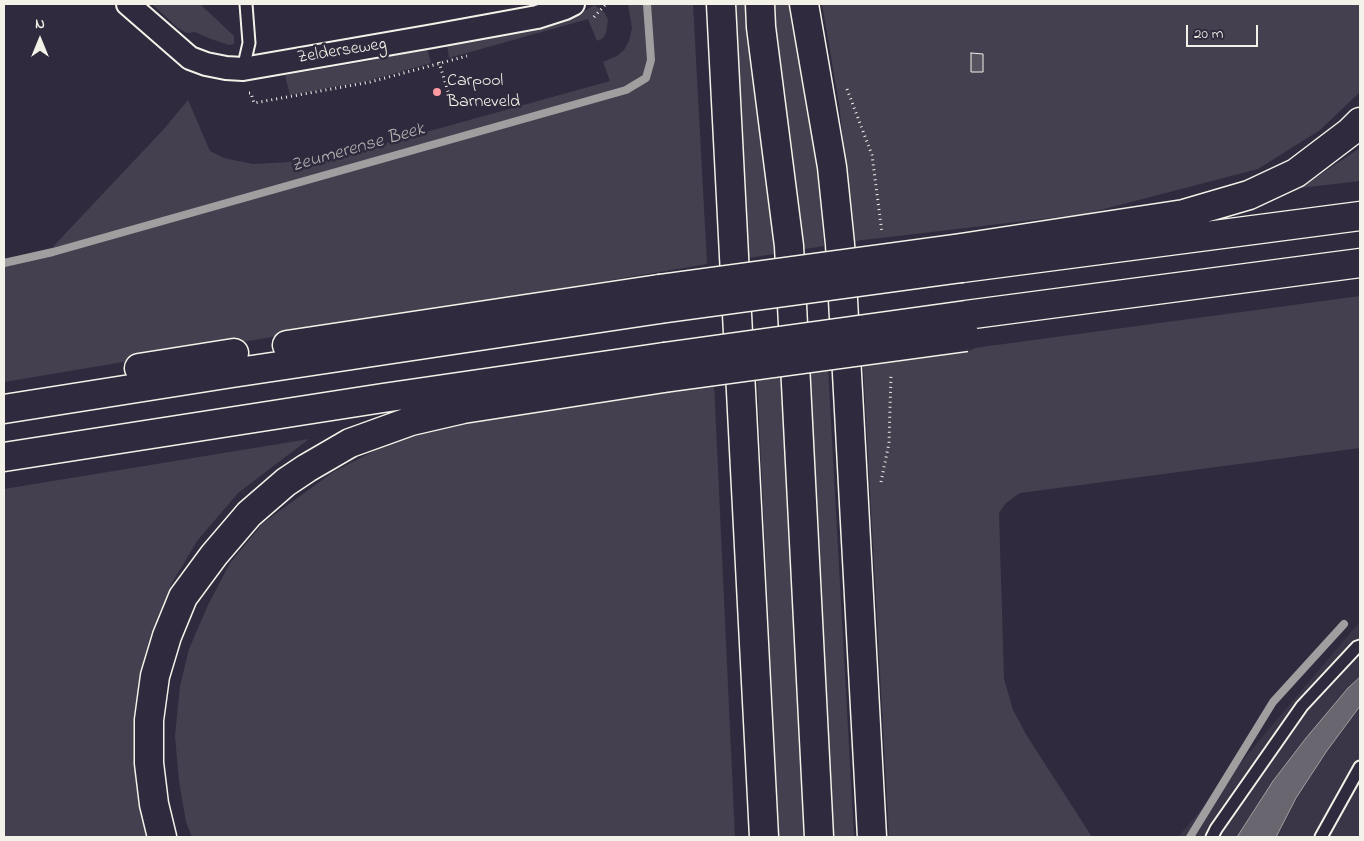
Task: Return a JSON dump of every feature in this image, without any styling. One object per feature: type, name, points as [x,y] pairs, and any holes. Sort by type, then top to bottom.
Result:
[{"type":"main road","points":[[721,4],[764,837]]},
{"type":"main road","points":[[760,4],[761,27],[789,246],[819,837]]},
{"type":"main road","points":[[804,4],[832,167],[840,244],[872,837]]},
{"type":"main road","points":[[961,258],[1184,214],[1249,194],[1296,173],[1350,132],[1360,122]]},
{"type":"main road","points":[[4,390],[194,359],[961,258],[1360,216]]},
{"type":"main road","points":[[4,457],[383,398],[664,368],[966,326],[998,311],[1360,263]]},
{"type":"main road","points":[[4,409],[251,370],[659,299]]},
{"type":"main road","points":[[162,837],[154,804],[149,763],[149,720],[155,676],[166,636],[184,597],[214,555],[249,514],[300,473],[350,443],[410,421],[464,408],[664,368]]},
{"type":"street","name":"Zelderseweg","points":[[128,4],[190,58],[206,64],[243,69],[537,17],[573,4]]},
{"type":"lane","points":[[243,69],[249,43],[246,4]]},
{"type":"lane","points":[[1212,837],[1302,706],[1360,646]]},
{"type":"lane","points":[[1321,837],[1360,767]]},
{"type":"path","points":[[591,20],[606,4]]},
{"type":"path","points":[[251,93],[254,103],[370,82],[473,54]]},
{"type":"shaded area","points":[[152,4],[200,4],[234,36],[234,44],[229,45],[195,32],[187,33],[178,28]]},
{"type":"shaded area","points":[[628,4],[693,4],[707,264],[4,382],[4,261],[48,252],[163,130],[188,100],[210,151],[224,158],[253,164],[288,162],[383,144],[610,81],[603,62],[617,56],[624,50],[629,41],[632,29]]},
{"type":"shaded area","points":[[736,4],[754,4],[770,166],[774,254],[748,258]]},
{"type":"shaded area","points":[[770,4],[791,4],[807,93],[819,179],[824,246],[799,250]]},
{"type":"shaded area","points":[[822,4],[1360,4],[1360,92],[1320,130],[1258,169],[1085,214],[855,241],[839,104]]},
{"type":"shaded area","points":[[594,5],[605,13],[608,20],[606,33],[603,38],[597,41],[588,19],[449,58],[447,45],[545,28],[577,16]]},
{"type":"shaded area","points":[[427,48],[431,63],[367,81],[290,95],[285,75],[364,62]]},
{"type":"shaded area","points":[[1360,147],[1360,181],[1300,188],[1357,150]]},
{"type":"shaded area","points":[[1360,296],[1360,448],[1020,493],[1006,503],[999,513],[1004,679],[1013,710],[1027,736],[1092,837],[889,837],[863,363]]},
{"type":"shaded area","points":[[828,368],[854,837],[826,837],[803,371]]},
{"type":"shaded area","points":[[782,374],[810,837],[779,837],[757,377]]},
{"type":"shaded area","points":[[714,383],[735,837],[192,837],[186,822],[179,781],[175,736],[180,686],[189,649],[208,605],[230,563],[263,523],[333,472],[390,443],[424,422]]},
{"type":"shaded area","points":[[309,439],[238,493],[197,541],[171,585],[152,630],[140,673],[134,727],[136,785],[146,837],[4,837],[4,489]]},
{"type":"shaded area","points":[[1360,623],[1360,837],[1178,837],[1356,626]]},
{"type":"shaded area","points":[[1360,677],[1360,706],[1326,752],[1296,798],[1276,837],[1237,837],[1273,781],[1306,738],[1348,688]]},
{"type":"building","points":[[971,53],[983,54],[983,72],[971,72]]},
{"type":"waterway","name":"Zeumerense Beek","points":[[4,263],[53,252],[626,90],[646,78],[651,60],[647,4]]},
{"type":"waterway","points":[[1190,837],[1273,702],[1344,624]]},
{"type":"place","name":"Carpool Barneveld","points":[[437,92]]}]
